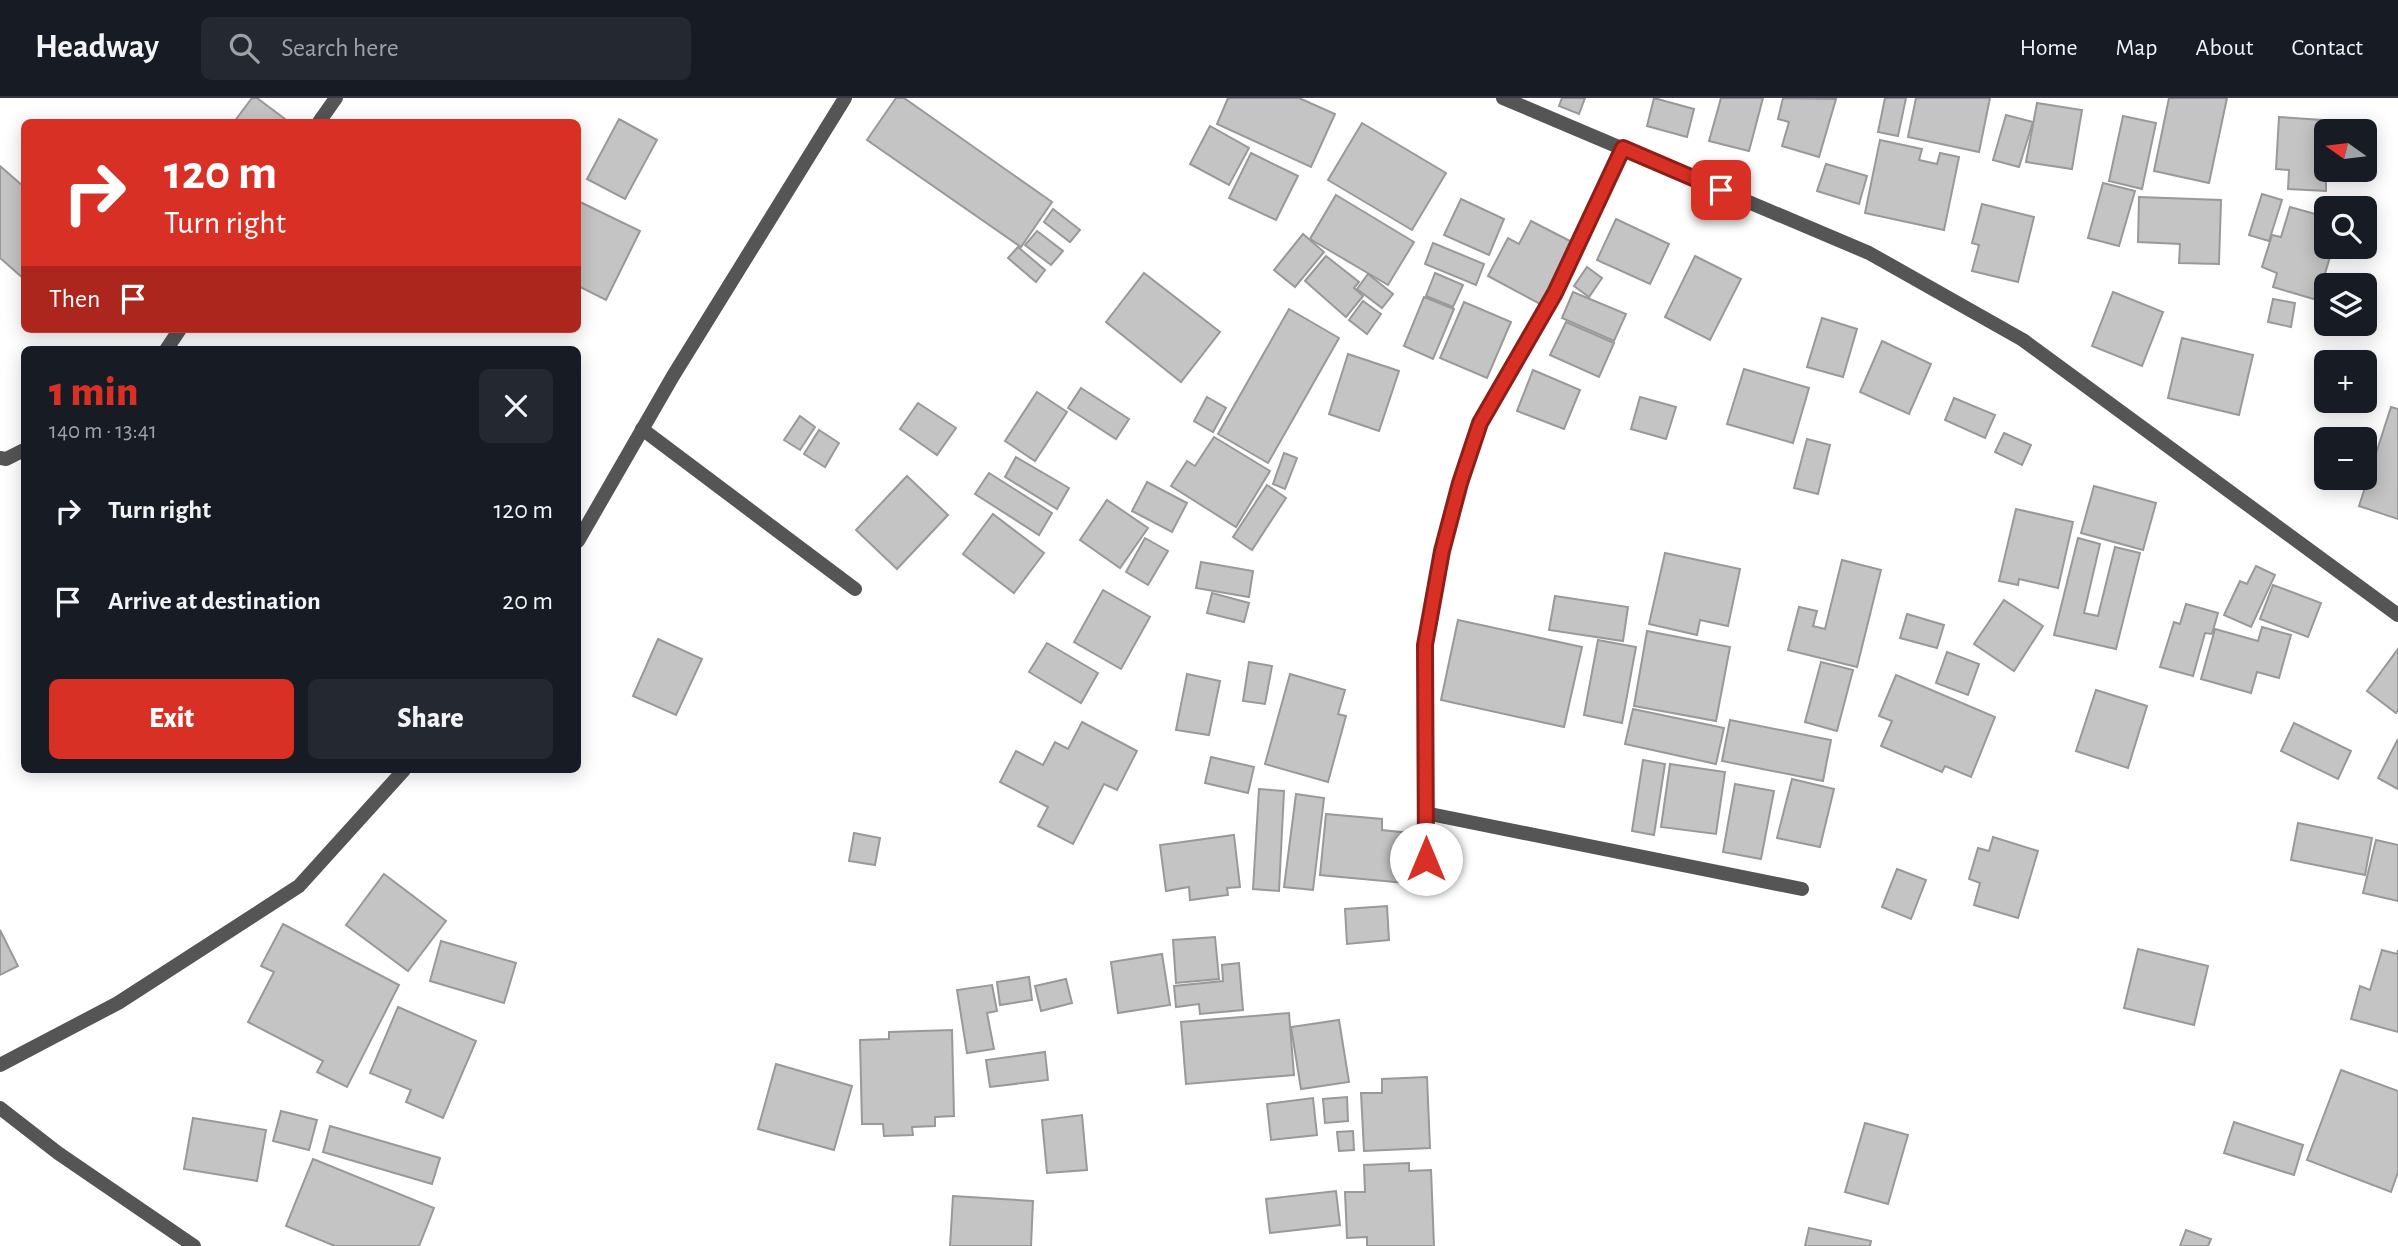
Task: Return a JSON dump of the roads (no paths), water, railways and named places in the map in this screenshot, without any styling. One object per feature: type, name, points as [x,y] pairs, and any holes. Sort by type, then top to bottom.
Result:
[{"type":"street","points":[[321,119],[335,98]]},
{"type":"street","points":[[581,536],[642,429],[845,98]]},
{"type":"street","points":[[1503,98],[1869,253],[2023,340],[2398,615]]},
{"type":"street","points":[[1426,859],[1425,645],[1442,551],[1460,483],[1480,423],[1555,293],[1623,148]]},
{"type":"street","points":[[642,429],[855,589]]},
{"type":"street","points":[[0,458],[6,459],[21,452]]},
{"type":"street","points":[[0,1065],[118,1003],[299,886],[401,773]]},
{"type":"street","points":[[1425,813],[1802,889]]},
{"type":"street","points":[[0,1108],[58,1153],[194,1246]]}]
